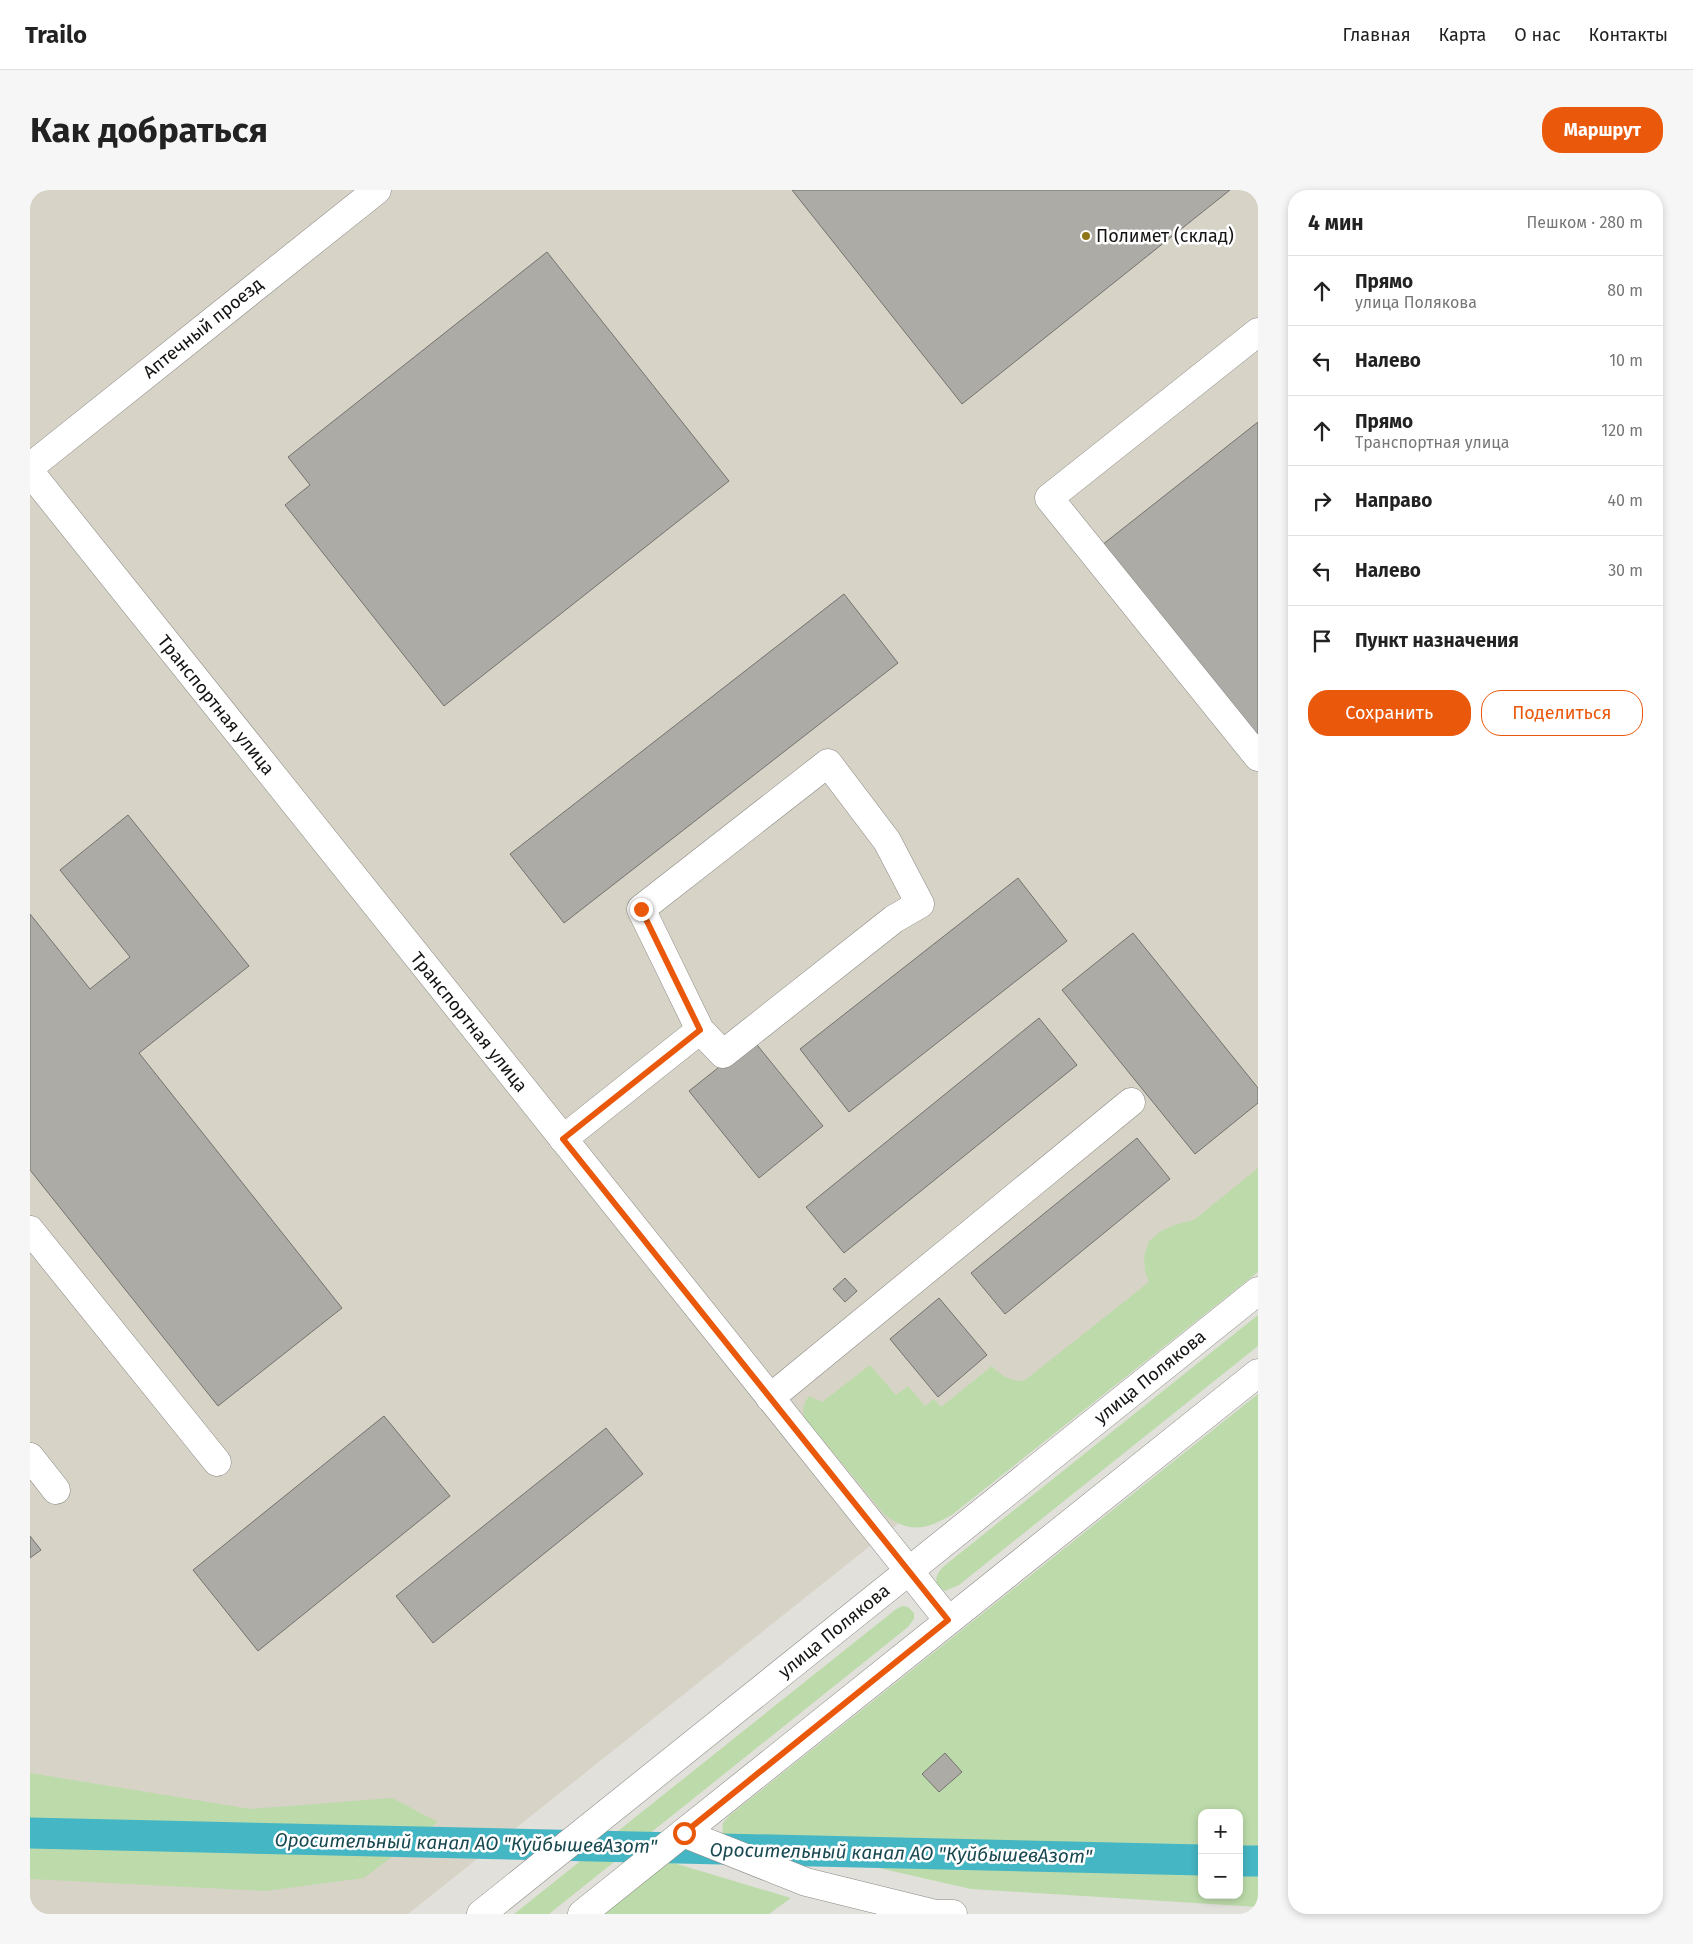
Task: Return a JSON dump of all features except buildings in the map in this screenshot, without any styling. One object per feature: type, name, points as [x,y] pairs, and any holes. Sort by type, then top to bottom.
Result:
[{"type":"street","name":"Аптечный проезд","points":[[30,467],[377,190]]},
{"type":"street","points":[[1258,332],[1049,498],[1258,757]]},
{"type":"street","name":"Транспортная улица","points":[[30,472],[948,1620]]},
{"type":"street","points":[[828,763],[887,841],[920,904],[894,919],[723,1054],[700,1030],[641,909],[828,763]]},
{"type":"street","points":[[563,1139],[700,1030]]},
{"type":"street","points":[[770,1398],[1131,1102]]},
{"type":"street","points":[[30,1230],[217,1462]]},
{"type":"street","name":"улица Полякова","points":[[481,1914],[1258,1291]]},
{"type":"street","points":[[582,1914],[1258,1373]]},
{"type":"street","points":[[30,1457],[56,1490]]},
{"type":"street","points":[[684,1833],[806,1882],[936,1914],[953,1914]]},
{"type":"shaded area","points":[[30,190],[1258,190],[1258,1237],[408,1914],[30,1914]]},
{"type":"green space","points":[[1258,1168],[1258,1272],[953,1514],[935,1524],[918,1528],[910,1527],[902,1525],[884,1514],[804,1417],[804,1406],[809,1396],[822,1402],[870,1365],[896,1395],[908,1386],[925,1406],[934,1399],[941,1407],[992,1366],[1006,1377],[1024,1381],[1149,1282],[1145,1271],[1144,1256],[1149,1241],[1161,1231],[1177,1224],[1194,1220]]},
{"type":"green space","points":[[1258,1315],[1258,1346],[959,1585],[945,1591],[939,1587],[936,1578],[944,1566]]},
{"type":"green space","points":[[1258,1394],[1258,1907],[971,1889],[804,1851],[791,1862],[722,1840],[723,1823],[730,1815]]},
{"type":"green space","points":[[902,1606],[908,1607],[914,1613],[914,1619],[908,1627],[549,1914],[514,1914],[895,1610]]},
{"type":"green space","points":[[30,1773],[251,1809],[392,1798],[438,1822],[364,1878],[265,1891],[30,1879]]},
{"type":"green space","points":[[667,1861],[791,1898],[769,1914],[601,1914]]},
{"type":"waterway","name":"Оросительный канал АО \"КуйбышевАзот\"","points":[[30,1833],[1198,1860]]},
{"type":"waterway","name":"Оросительный канал АО \"КуйбышевАзот\"","points":[[1243,1861],[1258,1861]]},
{"type":"place","name":"Полимет (склад)","points":[[1086,236]]},
{"type":"route","points":[[641,909],[700,1030],[563,1139],[948,1620],[684,1833]]}]
